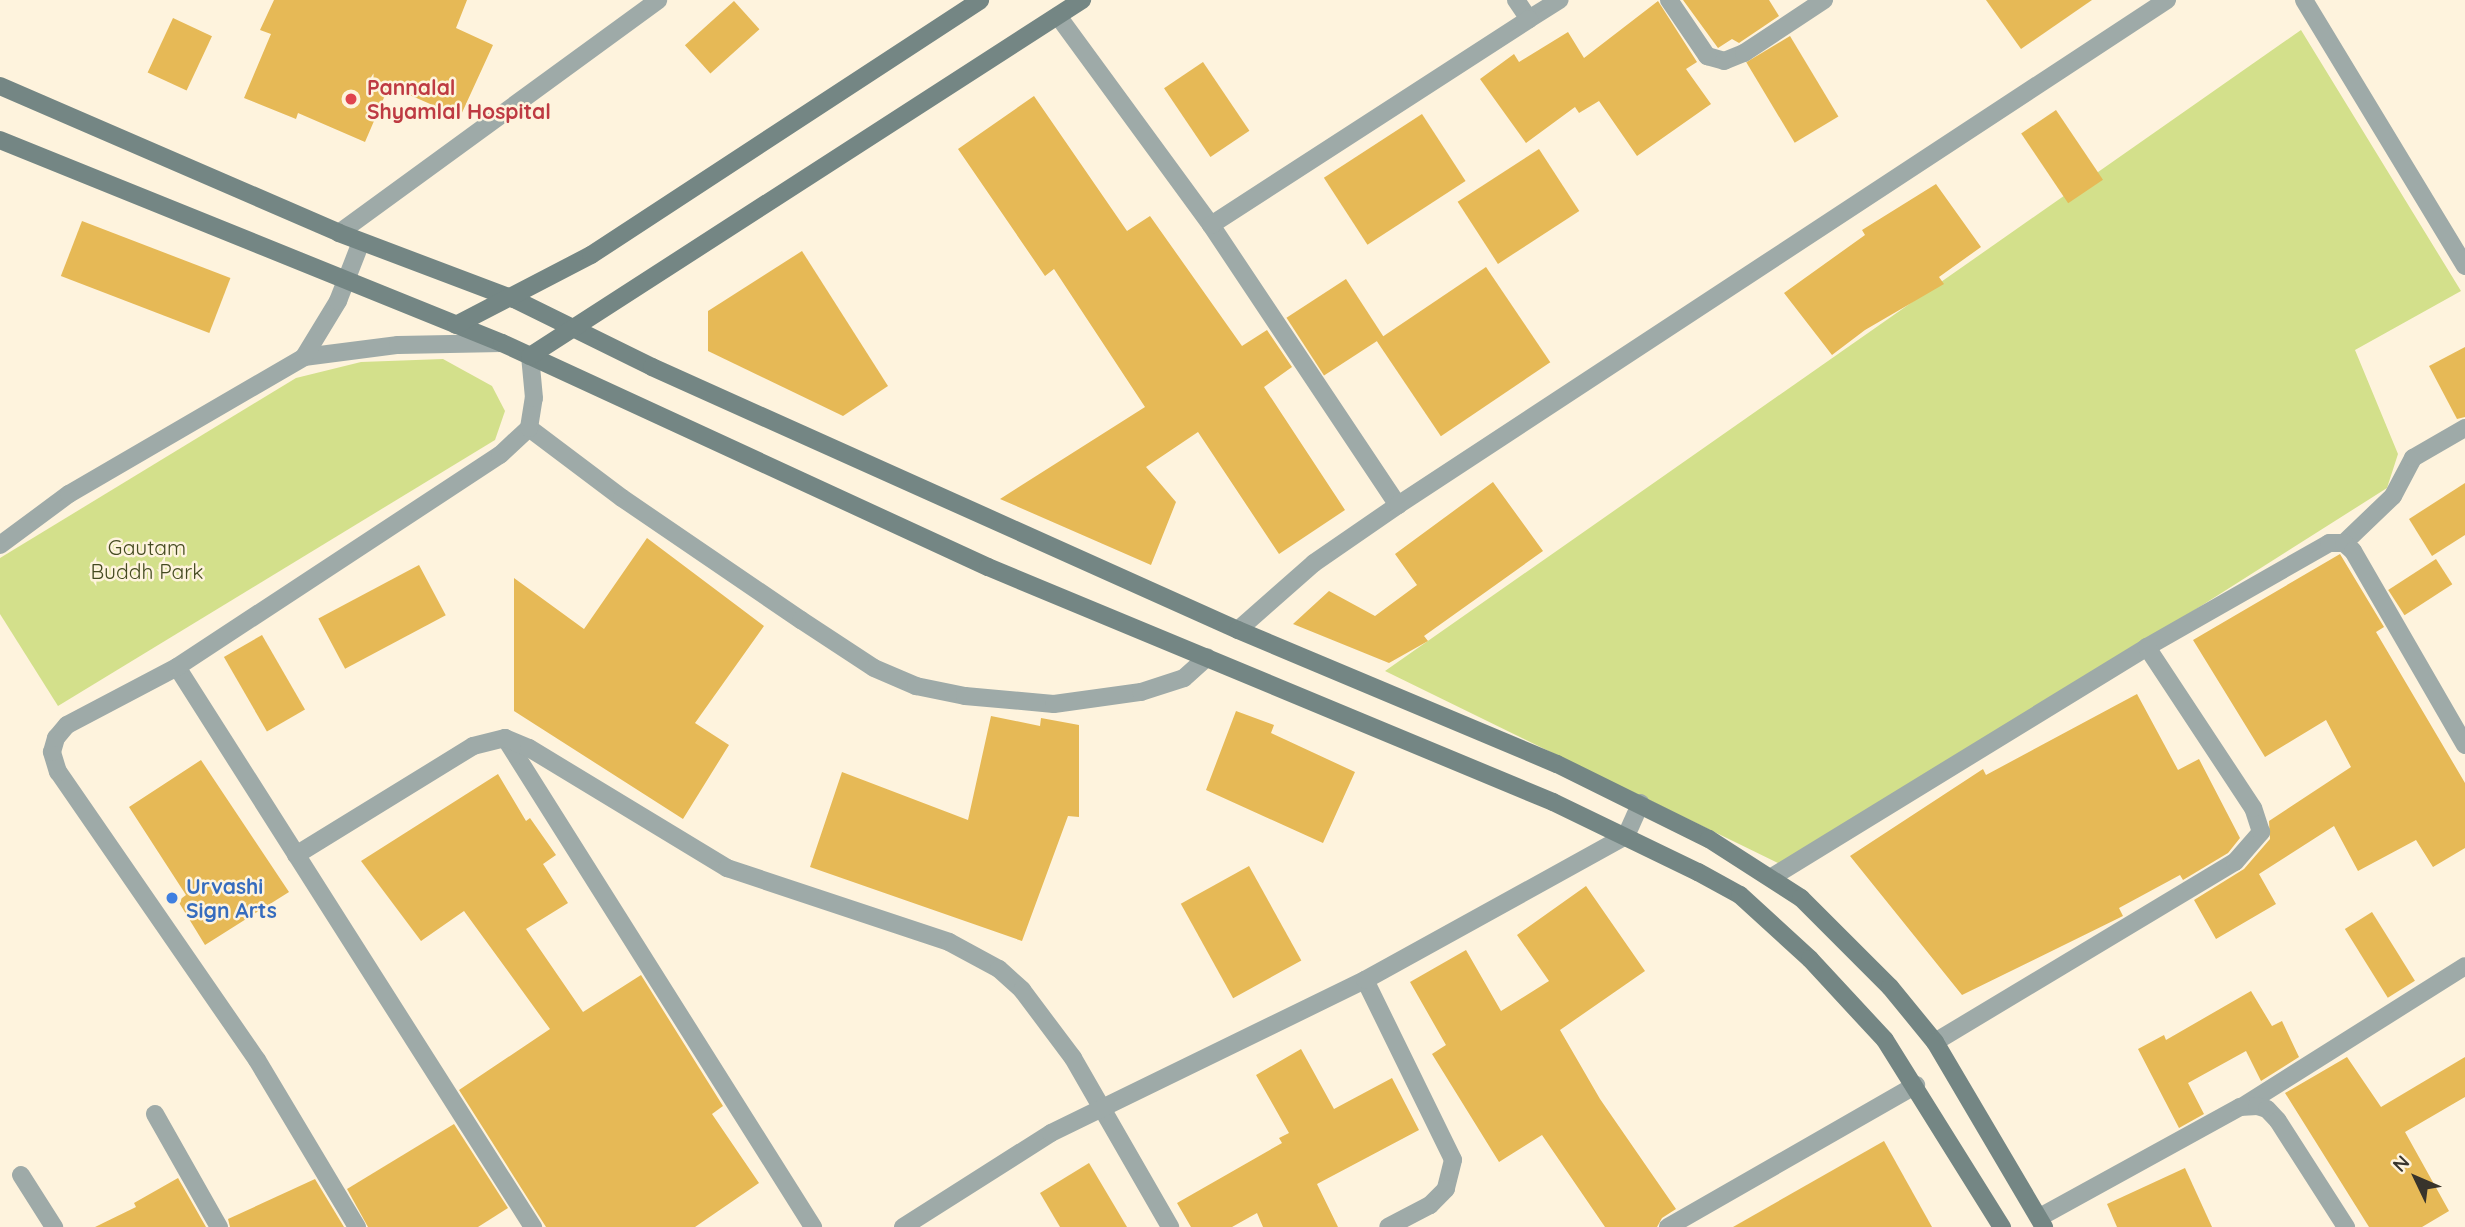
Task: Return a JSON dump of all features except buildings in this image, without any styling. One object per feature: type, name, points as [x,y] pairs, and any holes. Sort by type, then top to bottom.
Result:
[{"type":"street","points":[[339,233],[658,0]]},
{"type":"street","points":[[456,325],[514,299],[676,201],[980,0]]},
{"type":"street","points":[[530,356],[1082,0]]},
{"type":"street","points":[[1516,0],[1530,19]]},
{"type":"street","points":[[1210,225],[1559,0]]},
{"type":"street","points":[[1668,0],[1707,56],[1724,61],[1744,53],[1824,0]]},
{"type":"street","points":[[1238,630],[1314,563],[1398,505],[2167,0]]},
{"type":"street","points":[[2304,0],[2465,266]]},
{"type":"street","points":[[1058,16],[1210,225],[1398,505]]},
{"type":"street","points":[[0,86],[339,233],[514,299],[652,367],[1238,630],[1641,803],[1772,877],[1847,943],[1935,1042],[2042,1222],[2240,1108],[2465,966]]},
{"type":"street","points":[[0,140],[530,356],[988,567],[1207,657],[1626,836],[1740,895],[1851,1001],[1916,1085],[2002,1227]]},
{"type":"street","points":[[304,357],[326,325],[361,242]]},
{"type":"street","points":[[0,545],[69,494],[304,357],[398,345],[502,344]]},
{"type":"street","points":[[357,1227],[257,1060],[55,762],[56,738],[67,725],[177,667],[500,454],[529,428],[534,398],[530,356]]},
{"type":"street","points":[[529,428],[622,498],[822,634],[874,668],[916,686],[965,696],[1054,704],[1141,692],[1184,678],[1207,657]]},
{"type":"street","points":[[1772,877],[2147,647],[2315,549],[2344,543],[2393,496],[2413,458],[2465,428]]},
{"type":"street","points":[[2344,543],[2353,551],[2465,745]]},
{"type":"street","points":[[1935,1042],[2235,862],[2261,832],[2253,808],[2147,647]]},
{"type":"street","points":[[177,667],[533,1227]]},
{"type":"street","points":[[296,855],[473,746],[505,738],[530,748],[727,868],[975,953],[1022,990],[1073,1058],[1100,1110],[1170,1227]]},
{"type":"street","points":[[505,738],[813,1227]]},
{"type":"street","points":[[903,1227],[1051,1133],[1364,980],[1626,836],[1641,803]]},
{"type":"street","points":[[1364,980],[1452,1160],[1446,1189],[1430,1205],[1390,1227]]},
{"type":"street","points":[[1668,1227],[1916,1085]]},
{"type":"street","points":[[2240,1108],[2257,1105],[2273,1115],[2346,1227]]},
{"type":"street","points":[[155,1114],[219,1227]]},
{"type":"street","points":[[21,1175],[54,1227]]},
{"type":"green space","points":[[2301,30],[2461,291],[2355,350],[2398,454],[2387,488],[1788,868],[1385,671]]},
{"type":"green space","name":"Gautam Buddh Park","points":[[443,359],[492,386],[505,411],[495,440],[58,706],[0,614],[0,558],[296,378],[361,362]]},
{"type":"place","name":"Pannalal Shyamlal Hospital","points":[[351,99]]},
{"type":"place","name":"Urvashi Sign Arts","points":[[172,898]]}]
